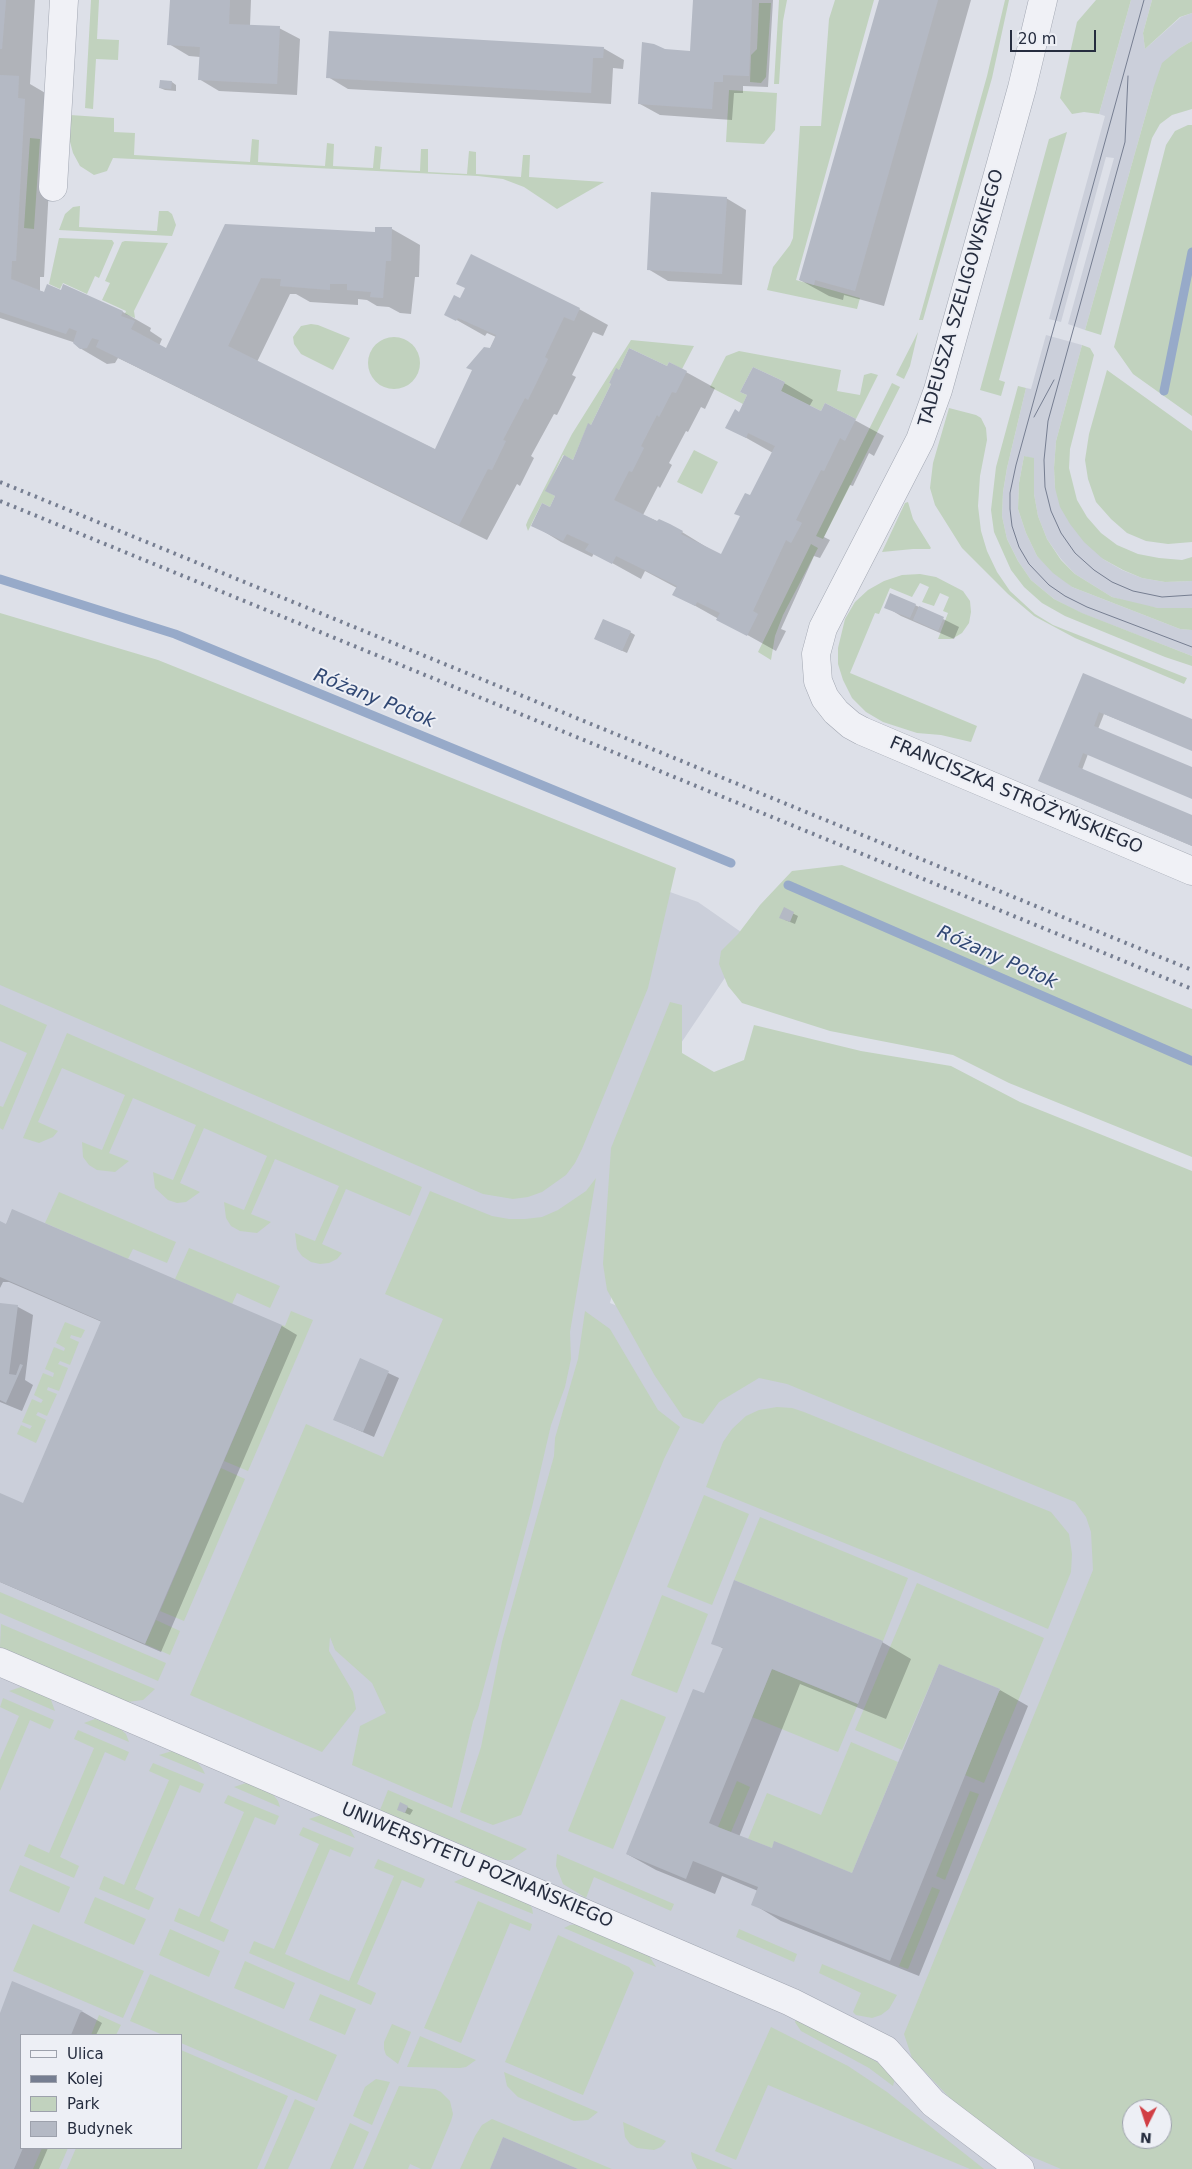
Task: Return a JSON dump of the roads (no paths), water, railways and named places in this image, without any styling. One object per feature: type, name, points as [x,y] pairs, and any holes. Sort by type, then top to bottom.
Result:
[{"type":"street","points":[[54,187],[64,0]]},
{"type":"street","name":"TADEUSZA SZELIGOWSKIEGO","points":[[842,718],[829,704],[818,681],[816,654],[818,642],[823,628],[913,454],[930,414],[1020,97],[1043,0]]},
{"type":"street","name":"FRANCISZKA STRÓŻYŃSKIEGO","points":[[842,718],[851,725],[882,740],[1192,871]]},
{"type":"street","name":"UNIWERSYTETU POZNAŃSKIEGO","points":[[0,1662],[791,2002],[886,2050],[932,2103],[1020,2169]]},
{"type":"waterway","points":[[1164,391],[1192,252]]},
{"type":"waterway","name":"Różany Potok","points":[[0,579],[175,634],[731,863]]},
{"type":"waterway","name":"Różany Potok","points":[[788,885],[1192,1061]]},
{"type":"tram line","points":[[1144,0],[1016,465],[1010,493],[1010,509],[1012,526],[1019,547],[1029,564],[1049,585],[1065,596],[1087,607],[1192,647]]},
{"type":"tram line","points":[[1128,76],[1125,142],[1048,421],[1044,460],[1045,487],[1051,511],[1061,533],[1075,553],[1094,570],[1112,582],[1133,591],[1162,597],[1192,595]]},
{"type":"tram line","points":[[1034,417],[1054,380]]},
{"type":"railway","points":[[0,482],[1192,970]]},
{"type":"railway","points":[[0,501],[1192,989]]}]
